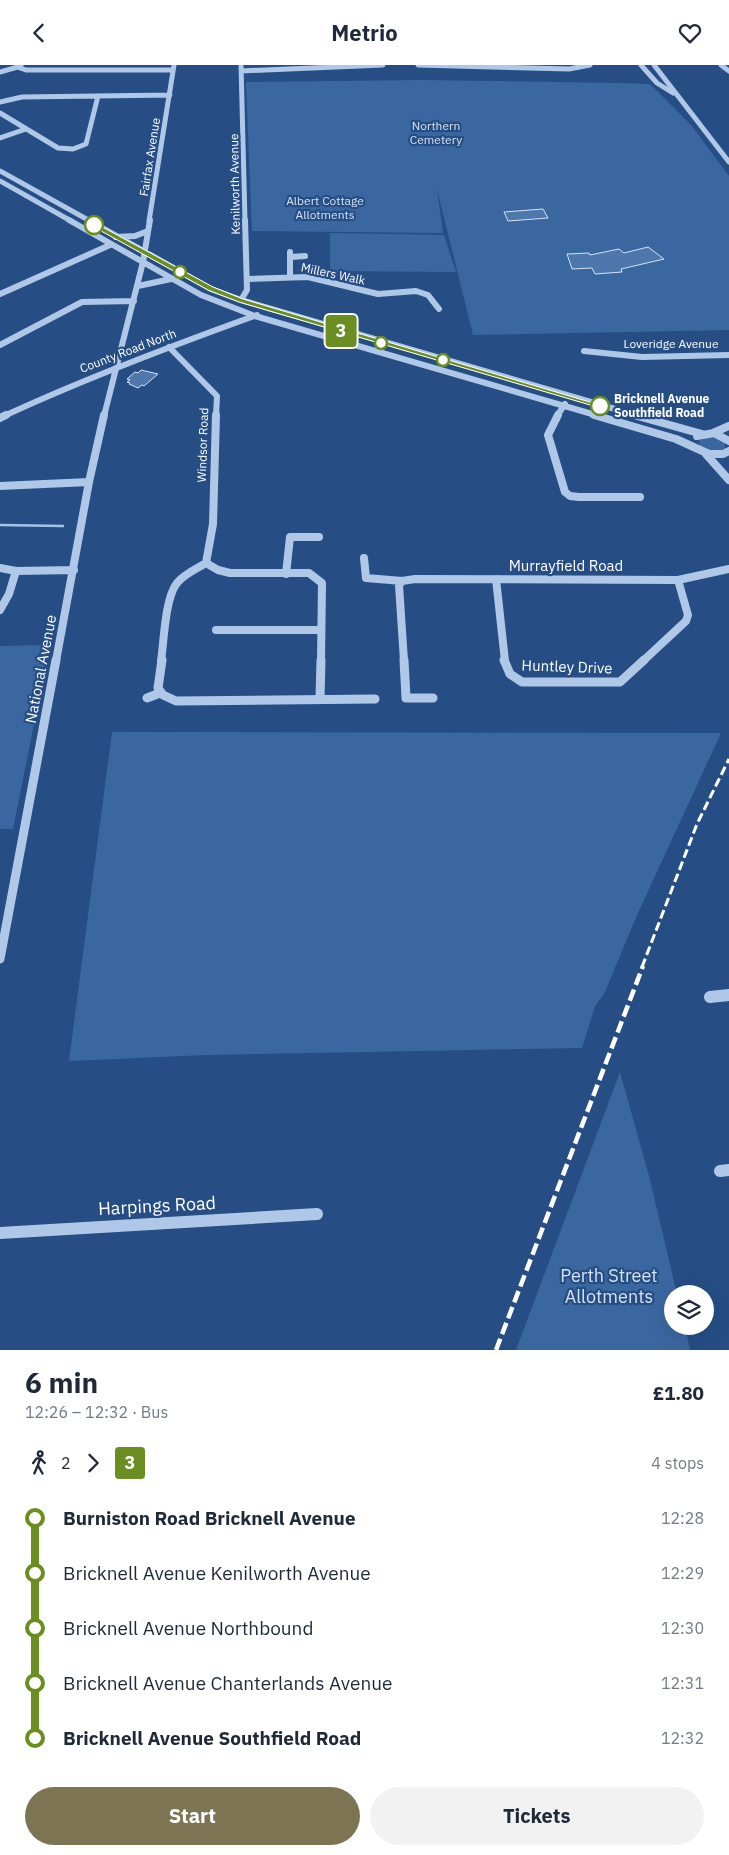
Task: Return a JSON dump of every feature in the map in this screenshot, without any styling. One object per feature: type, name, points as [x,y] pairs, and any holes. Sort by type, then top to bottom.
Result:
[{"type":"street","points":[[6,65],[26,70],[174,67]]},
{"type":"street","points":[[0,72],[24,65]]},
{"type":"street","points":[[241,68],[383,65]]},
{"type":"street","points":[[418,65],[569,69],[590,65]]},
{"type":"street","points":[[641,65],[657,83],[675,94]]},
{"type":"street","points":[[654,65],[729,162]]},
{"type":"street","points":[[721,65],[729,71]]},
{"type":"street","name":"Fairfax Avenue","points":[[144,253],[174,67]]},
{"type":"street","name":"Kenilworth Avenue","points":[[241,68],[247,279],[247,290],[241,301]]},
{"type":"street","points":[[0,102],[22,97],[170,95]]},
{"type":"street","points":[[0,113],[58,148],[68,150],[84,146],[98,96]]},
{"type":"street","points":[[0,138],[26,129]]},
{"type":"street","points":[[0,171],[144,253],[211,289],[241,301],[414,353],[702,434],[713,433],[729,426]]},
{"type":"street","points":[[0,181],[110,245],[202,295],[255,316],[284,325],[676,439],[705,453],[729,480]]},
{"type":"street","points":[[116,237],[135,236],[148,231]]},
{"type":"street","points":[[0,294],[110,245]]},
{"type":"street","name":"National Avenue","points":[[0,959],[89,482],[111,385],[138,286],[144,253]]},
{"type":"street","points":[[290,277],[290,255],[305,256]]},
{"type":"street","name":"Millers Walk","points":[[247,279],[308,277],[386,297],[416,291],[428,295]]},
{"type":"street","points":[[138,286],[171,279]]},
{"type":"street","points":[[202,295],[211,289]]},
{"type":"street","points":[[436,290],[428,295],[439,309]]},
{"type":"street","points":[[0,345],[82,302],[134,301]]},
{"type":"street","name":"County Road North","points":[[0,418],[148,354],[255,316],[265,308]]},
{"type":"street","points":[[284,325],[293,316]]},
{"type":"street","name":"Windsor Road","points":[[169,347],[217,396],[213,524],[206,563]]},
{"type":"street","name":"Loveridge Avenue","points":[[584,351],[642,357],[729,355]]},
{"type":"street","points":[[406,361],[414,353]]},
{"type":"street","points":[[98,375],[111,385]]},
{"type":"street","points":[[569,397],[549,430],[548,435],[565,492],[570,496],[578,497],[640,497]]},
{"type":"street","points":[[713,433],[729,441]]},
{"type":"street","points":[[696,447],[694,442],[696,437],[702,434]]},
{"type":"street","points":[[705,453],[714,455],[726,454],[729,451]]},
{"type":"street","points":[[0,486],[89,482]]},
{"type":"street","points":[[286,573],[290,537],[319,537]]},
{"type":"street","name":"Murrayfield Road","points":[[364,558],[366,578],[402,581],[407,579],[678,580],[729,569]]},
{"type":"street","points":[[320,699],[322,583],[309,573],[230,573],[218,570],[206,563],[189,573],[175,586],[170,602],[158,688],[160,693],[167,698],[176,701],[375,699]]},
{"type":"street","points":[[0,568],[16,571],[74,570]]},
{"type":"street","points":[[2,614],[16,571]]},
{"type":"street","name":"Huntley Drive","points":[[496,579],[505,665],[508,673],[514,679],[522,681],[620,682],[686,621],[688,615],[678,580]]},
{"type":"street","points":[[402,581],[400,585],[406,698],[432,698]]},
{"type":"street","points":[[216,630],[321,630]]},
{"type":"street","points":[[146,698],[160,693]]},
{"type":"street","points":[[710,997],[729,995]]},
{"type":"street","name":"Harpings Road","points":[[0,1233],[317,1214]]},
{"type":"green space","points":[[419,80],[618,83],[649,84],[652,86],[691,125],[729,176],[729,330],[473,335],[437,189],[443,233],[252,231],[246,82]]},
{"type":"green space","points":[[330,233],[444,235],[456,272],[330,271]]},
{"type":"green space","points":[[712,436],[725,443],[725,449],[712,453],[700,446],[699,440]]},
{"type":"green space","points":[[50,645],[13,829],[0,829],[0,646]]},
{"type":"green space","points":[[112,732],[721,733],[637,915],[604,994],[595,1006],[582,1048],[205,1055],[69,1061]]},
{"type":"green space","name":"Perth Street Allotments","points":[[620,1072],[649,1176],[675,1285],[664,1285],[664,1335],[687,1335],[690,1350],[516,1350]]},
{"type":"building","points":[[543,209],[548,218],[508,221],[504,212]]},
{"type":"building","points":[[648,247],[664,259],[621,269],[622,272],[595,274],[592,268],[572,269],[567,254],[589,253],[590,255],[619,249],[624,253]]},
{"type":"building","points":[[141,370],[158,374],[144,386],[142,385],[138,388],[127,382],[130,380],[127,379],[135,372],[138,373]]},
{"type":"waterway","points":[[0,525],[63,526]]},
{"type":"railway","points":[[642,967],[697,824],[729,759]]},
{"type":"railway","points":[[496,1350],[643,966]]},
{"type":"bus line","name":"3","points":[[94,225],[211,289],[241,301],[600,406]]},
{"type":"place","name":"Bricknell Avenue Southfield Road","points":[[600,406]]},
{"type":"park label","name":"Northern Cemetery","points":[[436,133]]},
{"type":"park label","name":"Albert Cottage Allotments","points":[[325,208]]}]
